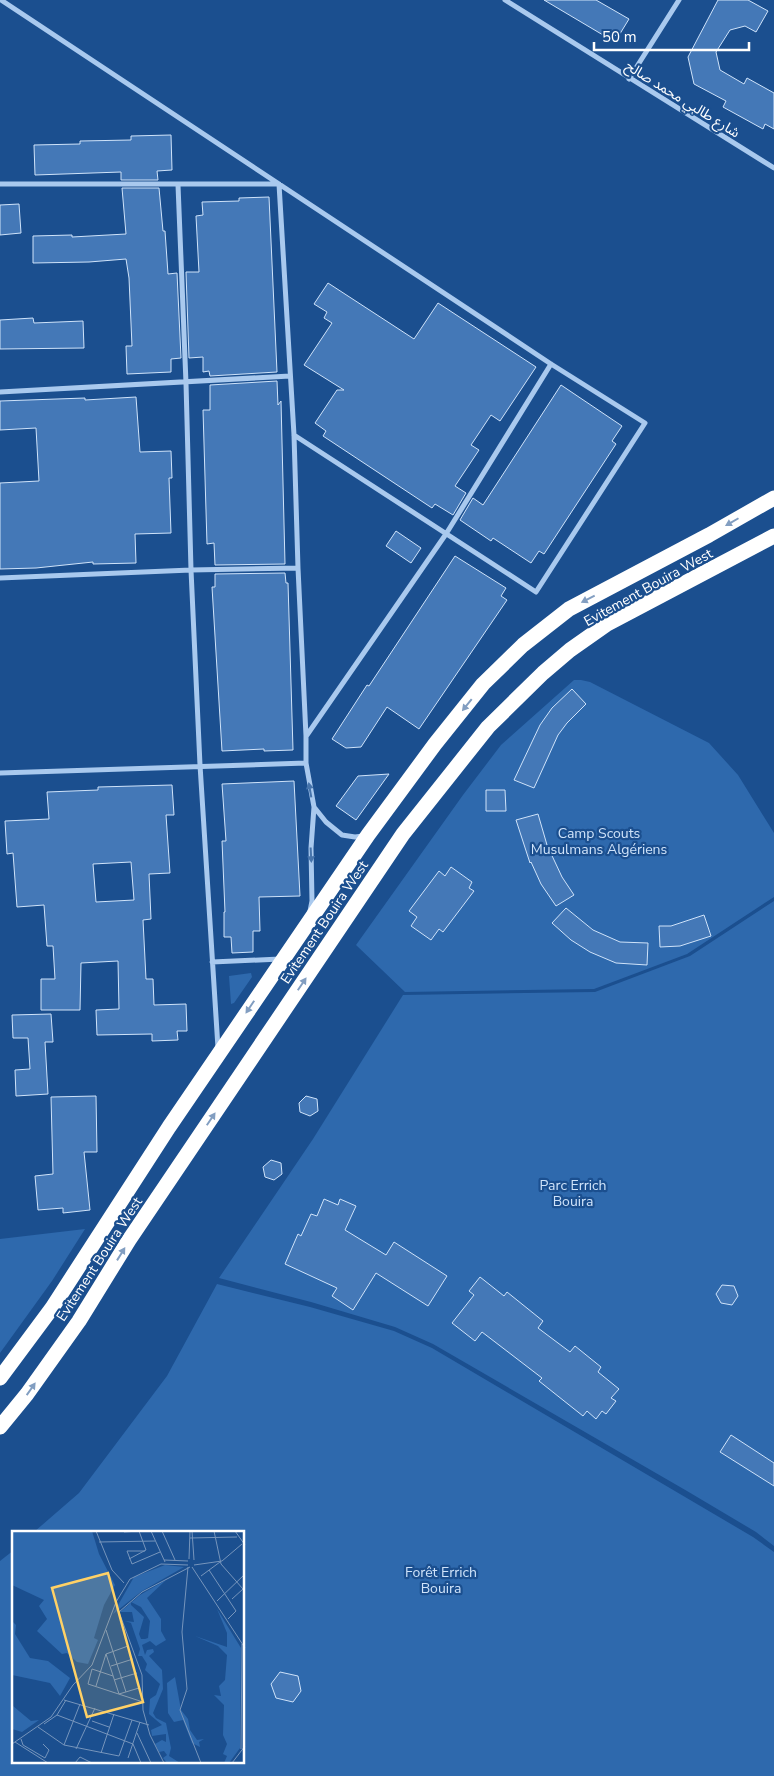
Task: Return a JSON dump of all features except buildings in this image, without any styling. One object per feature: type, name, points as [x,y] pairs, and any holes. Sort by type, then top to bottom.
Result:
[{"type":"highway","name":"Evitement Bouira West","points":[[0,1378],[52,1308],[218,1054],[368,835],[435,744],[483,684],[523,645],[569,609],[709,535],[774,498]]},
{"type":"highway","name":"Evitement Bouira West","points":[[0,1426],[27,1394],[79,1321],[129,1240],[403,834],[488,727],[543,673],[570,650],[607,624],[774,536]]},
{"type":"street","points":[[1,0],[646,424],[536,592],[294,435]]},
{"type":"street","name":"شارع طالبي محمد صالح","points":[[505,0],[774,168]]},
{"type":"street","points":[[629,79],[679,0]]},
{"type":"street","points":[[0,184],[279,184]]},
{"type":"street","points":[[279,184],[294,435],[306,763],[314,807],[311,848],[312,901],[305,928]]},
{"type":"street","points":[[178,185],[191,570],[200,765],[218,1054]]},
{"type":"street","points":[[306,736],[446,534],[552,364]]},
{"type":"street","points":[[0,392],[290,376]]},
{"type":"street","points":[[0,578],[191,570],[298,568]]},
{"type":"street","points":[[0,773],[306,763]]},
{"type":"street","points":[[314,807],[326,822],[342,835],[355,837],[368,835]]},
{"type":"street","points":[[212,962],[283,959]]},
{"type":"green space","name":"Camp Scouts Musulmans Algériens","points":[[574,680],[590,682],[709,743],[738,775],[774,833],[774,897],[687,954],[594,989],[405,992],[356,945],[501,745]]},
{"type":"green space","name":"Parc Errich Bouira","points":[[774,901],[774,1546],[756,1532],[687,1491],[433,1344],[395,1327],[311,1302],[219,1278],[313,1139],[403,995],[595,992],[690,956]]},
{"type":"green space","points":[[251,973],[252,977],[234,1003],[231,1004],[229,976]]},
{"type":"green space","points":[[85,1229],[52,1281],[0,1353],[0,1239]]},
{"type":"green space","name":"Forêt Errich Bouira","points":[[217,1284],[310,1307],[394,1331],[432,1348],[753,1537],[774,1552],[774,1776],[0,1776],[0,1561],[12,1552],[12,1764],[245,1764],[245,1531],[35,1531],[79,1493],[167,1376]]}]
